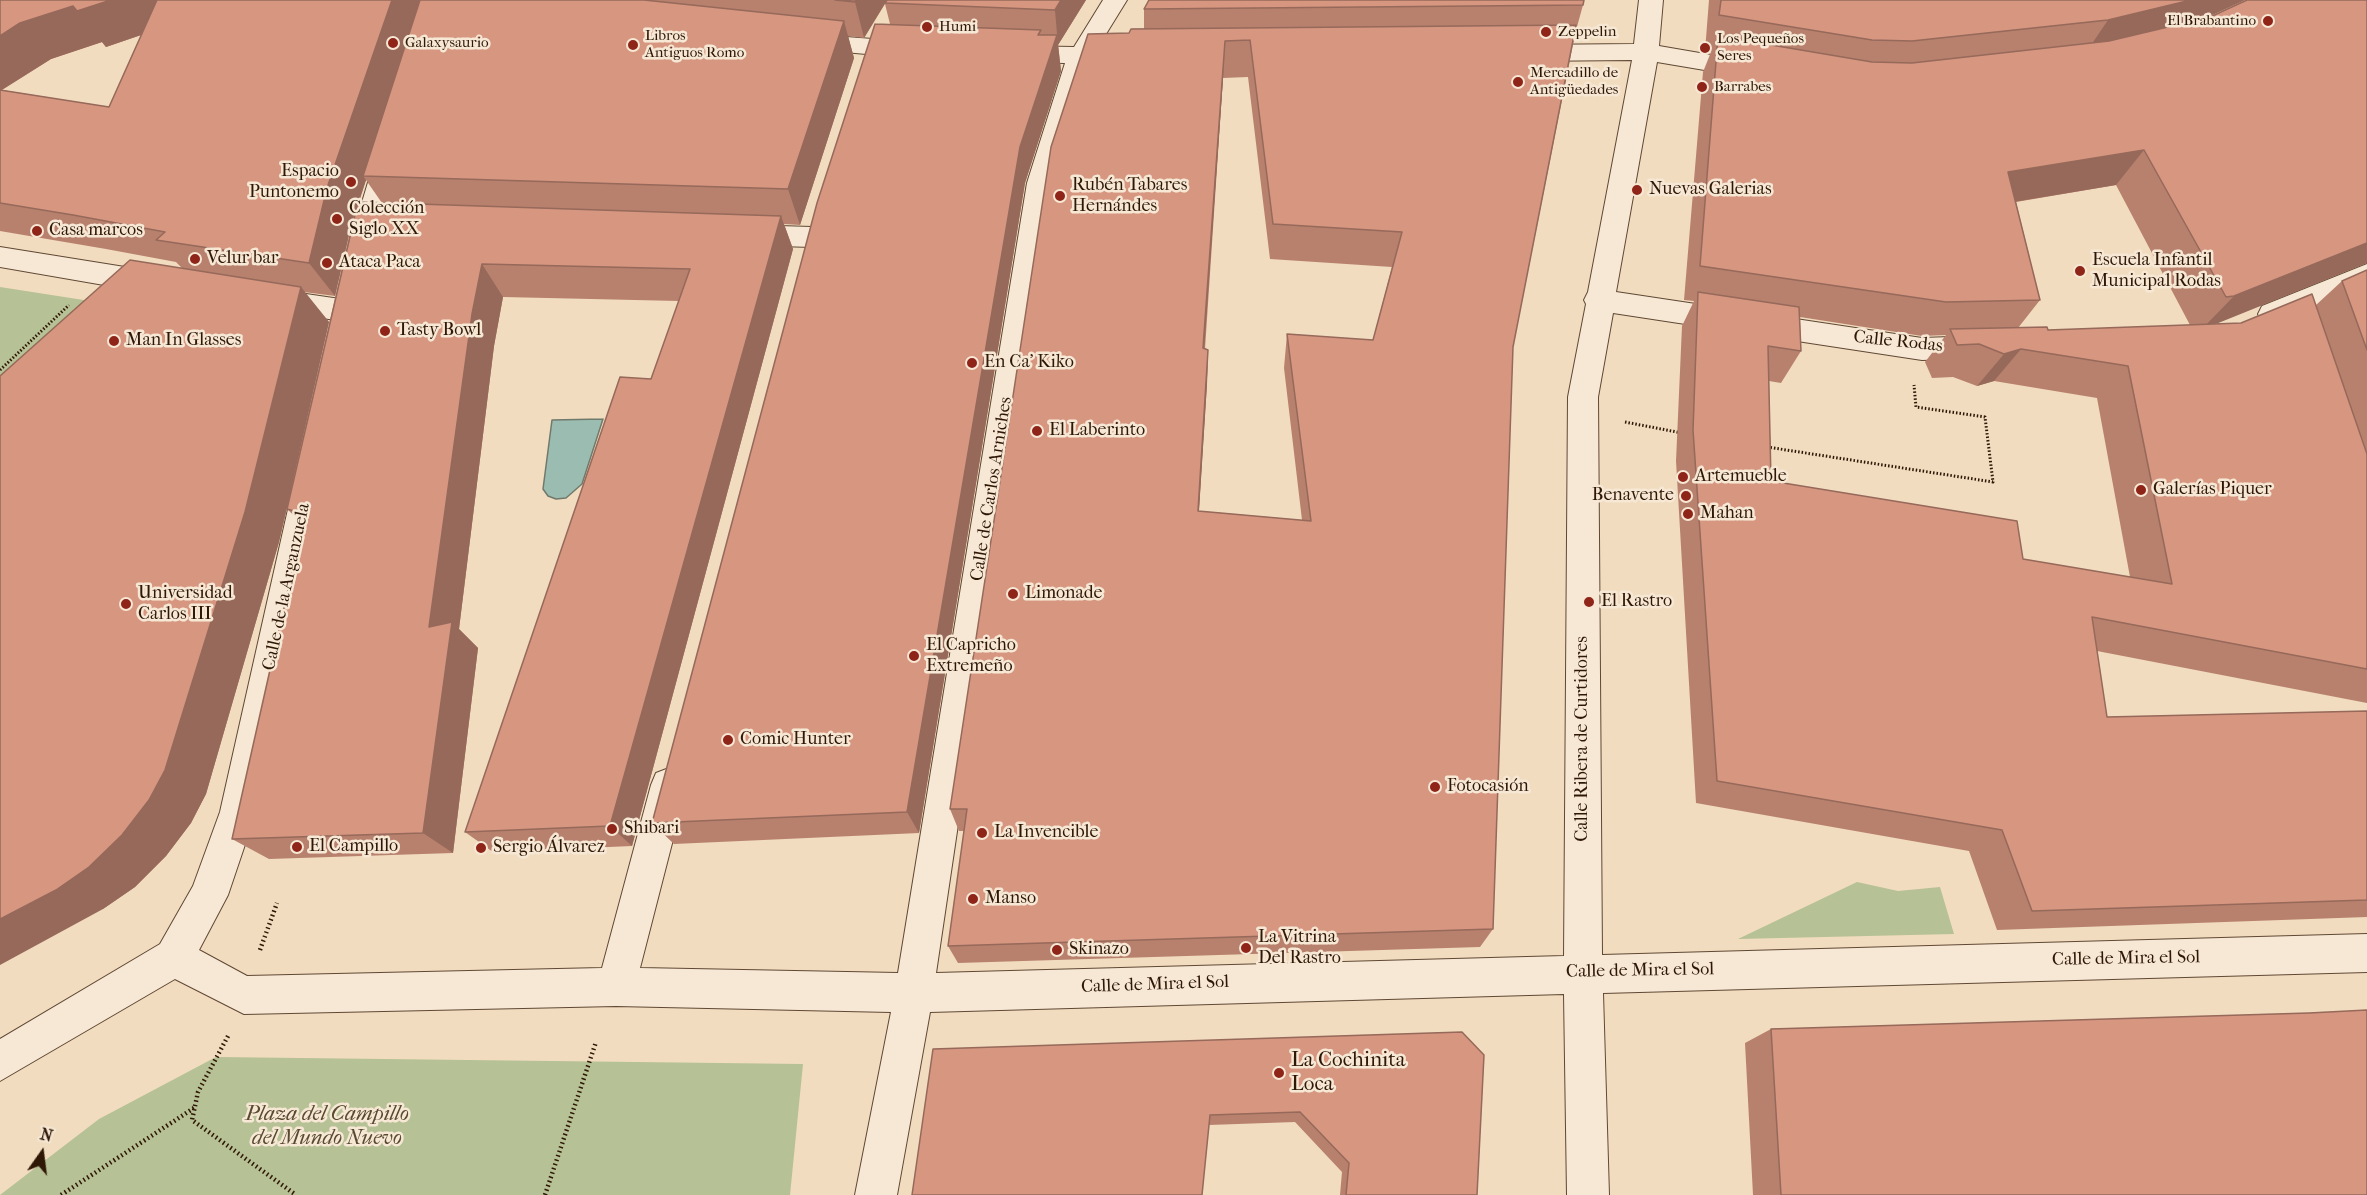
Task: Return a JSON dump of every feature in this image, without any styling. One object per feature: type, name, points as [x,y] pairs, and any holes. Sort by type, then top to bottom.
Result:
[{"type":"street","name":"Calle de Carlos Arniches","points":[[914,993],[1040,183],[1080,57],[1115,0]]},
{"type":"street","name":"Calle Ribera de Curtidores","points":[[1588,1195],[1583,972],[1583,397],[1598,300],[1646,52],[1651,0]]},
{"type":"street","points":[[869,60],[890,20]]},
{"type":"street","points":[[780,40],[869,60],[941,51]]},
{"type":"street","points":[[1501,53],[1646,52],[1773,73]]},
{"type":"street","points":[[998,54],[1080,57],[1149,56]]},
{"type":"street","points":[[340,346],[352,289],[380,224],[399,124]]},
{"type":"street","points":[[716,234],[815,226],[803,271]]},
{"type":"street","points":[[0,257],[183,287]]},
{"type":"street","points":[[2245,326],[2291,319],[2367,274]]},
{"type":"street","points":[[250,297],[352,289]]},
{"type":"street","name":"Calle Rodas","points":[[1598,300],[1922,349],[2004,347]]},
{"type":"street","name":"Calle de la Arganzuela","points":[[174,958],[209,895],[238,812],[317,451]]},
{"type":"street","points":[[616,987],[677,754]]},
{"type":"street","name":"Calle de Mira el Sol","points":[[914,993],[1583,972],[2367,953]]},
{"type":"street","points":[[0,1061],[174,958],[244,994],[616,987],[914,993],[876,1195]]},
{"type":"path","points":[[0,370],[72,302]]},
{"type":"path","points":[[1762,446],[1993,482],[1985,417],[1917,407],[1913,375]]},
{"type":"path","points":[[1583,413],[1687,434]]},
{"type":"path","points":[[232,1027],[198,1092],[192,1120],[296,1195]]},
{"type":"path","points":[[545,1195],[596,1042]]},
{"type":"path","points":[[61,1195],[195,1107]]},
{"type":"green space","points":[[0,287],[90,301],[0,446]]},
{"type":"green space","points":[[1857,882],[1898,891],[1940,887],[1954,934],[1738,939]]},
{"type":"green space","name":"Plaza del Campillo del Mundo Nuevo","points":[[216,1057],[803,1064],[790,1195],[0,1195],[99,1119]]},
{"type":"water","points":[[603,419],[582,484],[566,498],[556,499],[548,496],[543,489],[552,420]]},
{"type":"building","points":[[0,0],[111,0],[77,11],[73,6],[20,23],[0,36]]},
{"type":"building","points":[[157,0],[392,0],[327,188],[309,263],[156,240],[165,232],[0,203],[0,90],[109,107]]},
{"type":"building","points":[[420,0],[644,0],[844,21],[788,189],[363,176]]},
{"type":"building","points":[[887,0],[1061,0],[1055,10],[885,3]]},
{"type":"building","points":[[1149,0],[1584,0],[1583,5],[1144,9]]},
{"type":"building","points":[[1721,0],[2191,0],[2108,20],[1912,41],[1872,40],[1719,15]]},
{"type":"building","points":[[2247,0],[2367,0],[2367,243],[2234,296],[2226,297],[2144,150],[2008,172],[2040,300],[1946,302],[1700,266],[1718,36],[1872,62],[1912,63],[2109,41],[2210,17]]},
{"type":"building","points":[[875,24],[1041,30],[1038,35],[1057,35],[1020,147],[907,812],[652,823],[817,203]]},
{"type":"building","points":[[1576,25],[1513,347],[1493,929],[948,946],[967,809],[950,809],[1051,147],[1088,34],[1129,33],[1131,29]],"holes":[[[1250,40],[1273,224],[1402,232],[1373,340],[1287,334],[1311,521],[1198,511],[1208,350],[1203,348],[1225,41]]]},
{"type":"building","points":[[358,202],[781,216],[610,826],[465,832],[620,377],[651,379],[690,269],[482,264],[472,314],[429,627],[452,622],[423,833],[232,839],[305,514],[287,509]]},
{"type":"building","name":"Universidad Carlos III","points":[[130,260],[301,287],[245,512],[165,770],[149,800],[122,835],[89,867],[56,890],[0,919],[0,376]]},
{"type":"building","points":[[2367,270],[2367,350],[2342,281]]},
{"type":"building","points":[[1698,292],[1799,307],[1801,351],[1768,346],[1771,481],[2017,521],[2023,559],[2172,584],[2128,366],[2021,349],[2004,354],[1979,344],[1957,345],[1950,329],[2047,327],[2048,330],[2241,323],[2312,294],[2367,454],[2367,669],[2092,617],[2107,717],[2367,711],[2367,900],[2032,911],[2002,830],[1717,781],[1693,430]]},
{"type":"building","points":[[2367,1010],[2367,1195],[1781,1195],[1771,1029]]},
{"type":"building","points":[[1462,1032],[1484,1055],[1477,1195],[1346,1195],[1349,1163],[1300,1112],[1210,1115],[1202,1195],[912,1195],[933,1049]]},
{"type":"place","name":"El Brabantino","points":[[2268,21]]},
{"type":"place","name":"Humi","points":[[927,27]]},
{"type":"place","name":"Zeppelin","points":[[1546,32]]},
{"type":"place","name":"Galaxysaurio","points":[[393,43]]},
{"type":"place","name":"Libros Antiguos Romo","points":[[633,45]]},
{"type":"place","name":"Los Pequeños Seres","points":[[1705,48]]},
{"type":"place","name":"Mercadillo de Antigüedades","points":[[1518,82]]},
{"type":"place","name":"Barrabes","points":[[1702,87]]},
{"type":"place","name":"Espacio Puntonemo","points":[[351,182]]},
{"type":"place","name":"Nuevas Galerias","points":[[1637,190]]},
{"type":"place","name":"Rubén Tabares Hernándes","points":[[1060,196]]},
{"type":"place","name":"Colección Siglo XX","points":[[337,219]]},
{"type":"place","name":"Casa marcos","points":[[37,231]]},
{"type":"place","name":"Velur bar","points":[[195,259]]},
{"type":"place","name":"Ataca Paca","points":[[327,263]]},
{"type":"place","name":"Escuela Infantil Municipal Rodas","points":[[2080,271]]},
{"type":"place","name":"Tasty Bowl","points":[[385,331]]},
{"type":"place","name":"Man In Glasses","points":[[114,341]]},
{"type":"place","name":"En Ca' Kiko","points":[[972,363]]},
{"type":"place","name":"El Laberinto","points":[[1037,431]]},
{"type":"place","name":"Artemueble","points":[[1683,477]]},
{"type":"place","name":"Galerías Piquer","points":[[2141,490]]},
{"type":"place","name":"Benavente","points":[[1686,496]]},
{"type":"place","name":"Mahan","points":[[1688,514]]},
{"type":"place","name":"Limonade","points":[[1013,594]]},
{"type":"place","name":"El Rastro","points":[[1589,602]]},
{"type":"place","name":"Universidad Carlos III","points":[[126,604]]},
{"type":"place","name":"El Capricho Extremeño","points":[[914,656]]},
{"type":"place","name":"Comic Hunter","points":[[728,740]]},
{"type":"place","name":"Fotocasión","points":[[1435,787]]},
{"type":"place","name":"Shibari","points":[[612,829]]},
{"type":"place","name":"La Invencible","points":[[982,833]]},
{"type":"place","name":"El Campillo","points":[[297,847]]},
{"type":"place","name":"Sergio Álvarez","points":[[481,848]]},
{"type":"place","name":"Manso","points":[[973,899]]},
{"type":"place","name":"La Vitrina Del Rastro","points":[[1246,948]]},
{"type":"place","name":"Skinazo","points":[[1057,950]]},
{"type":"place","name":"La Cochinita Loca","points":[[1279,1073]]}]
